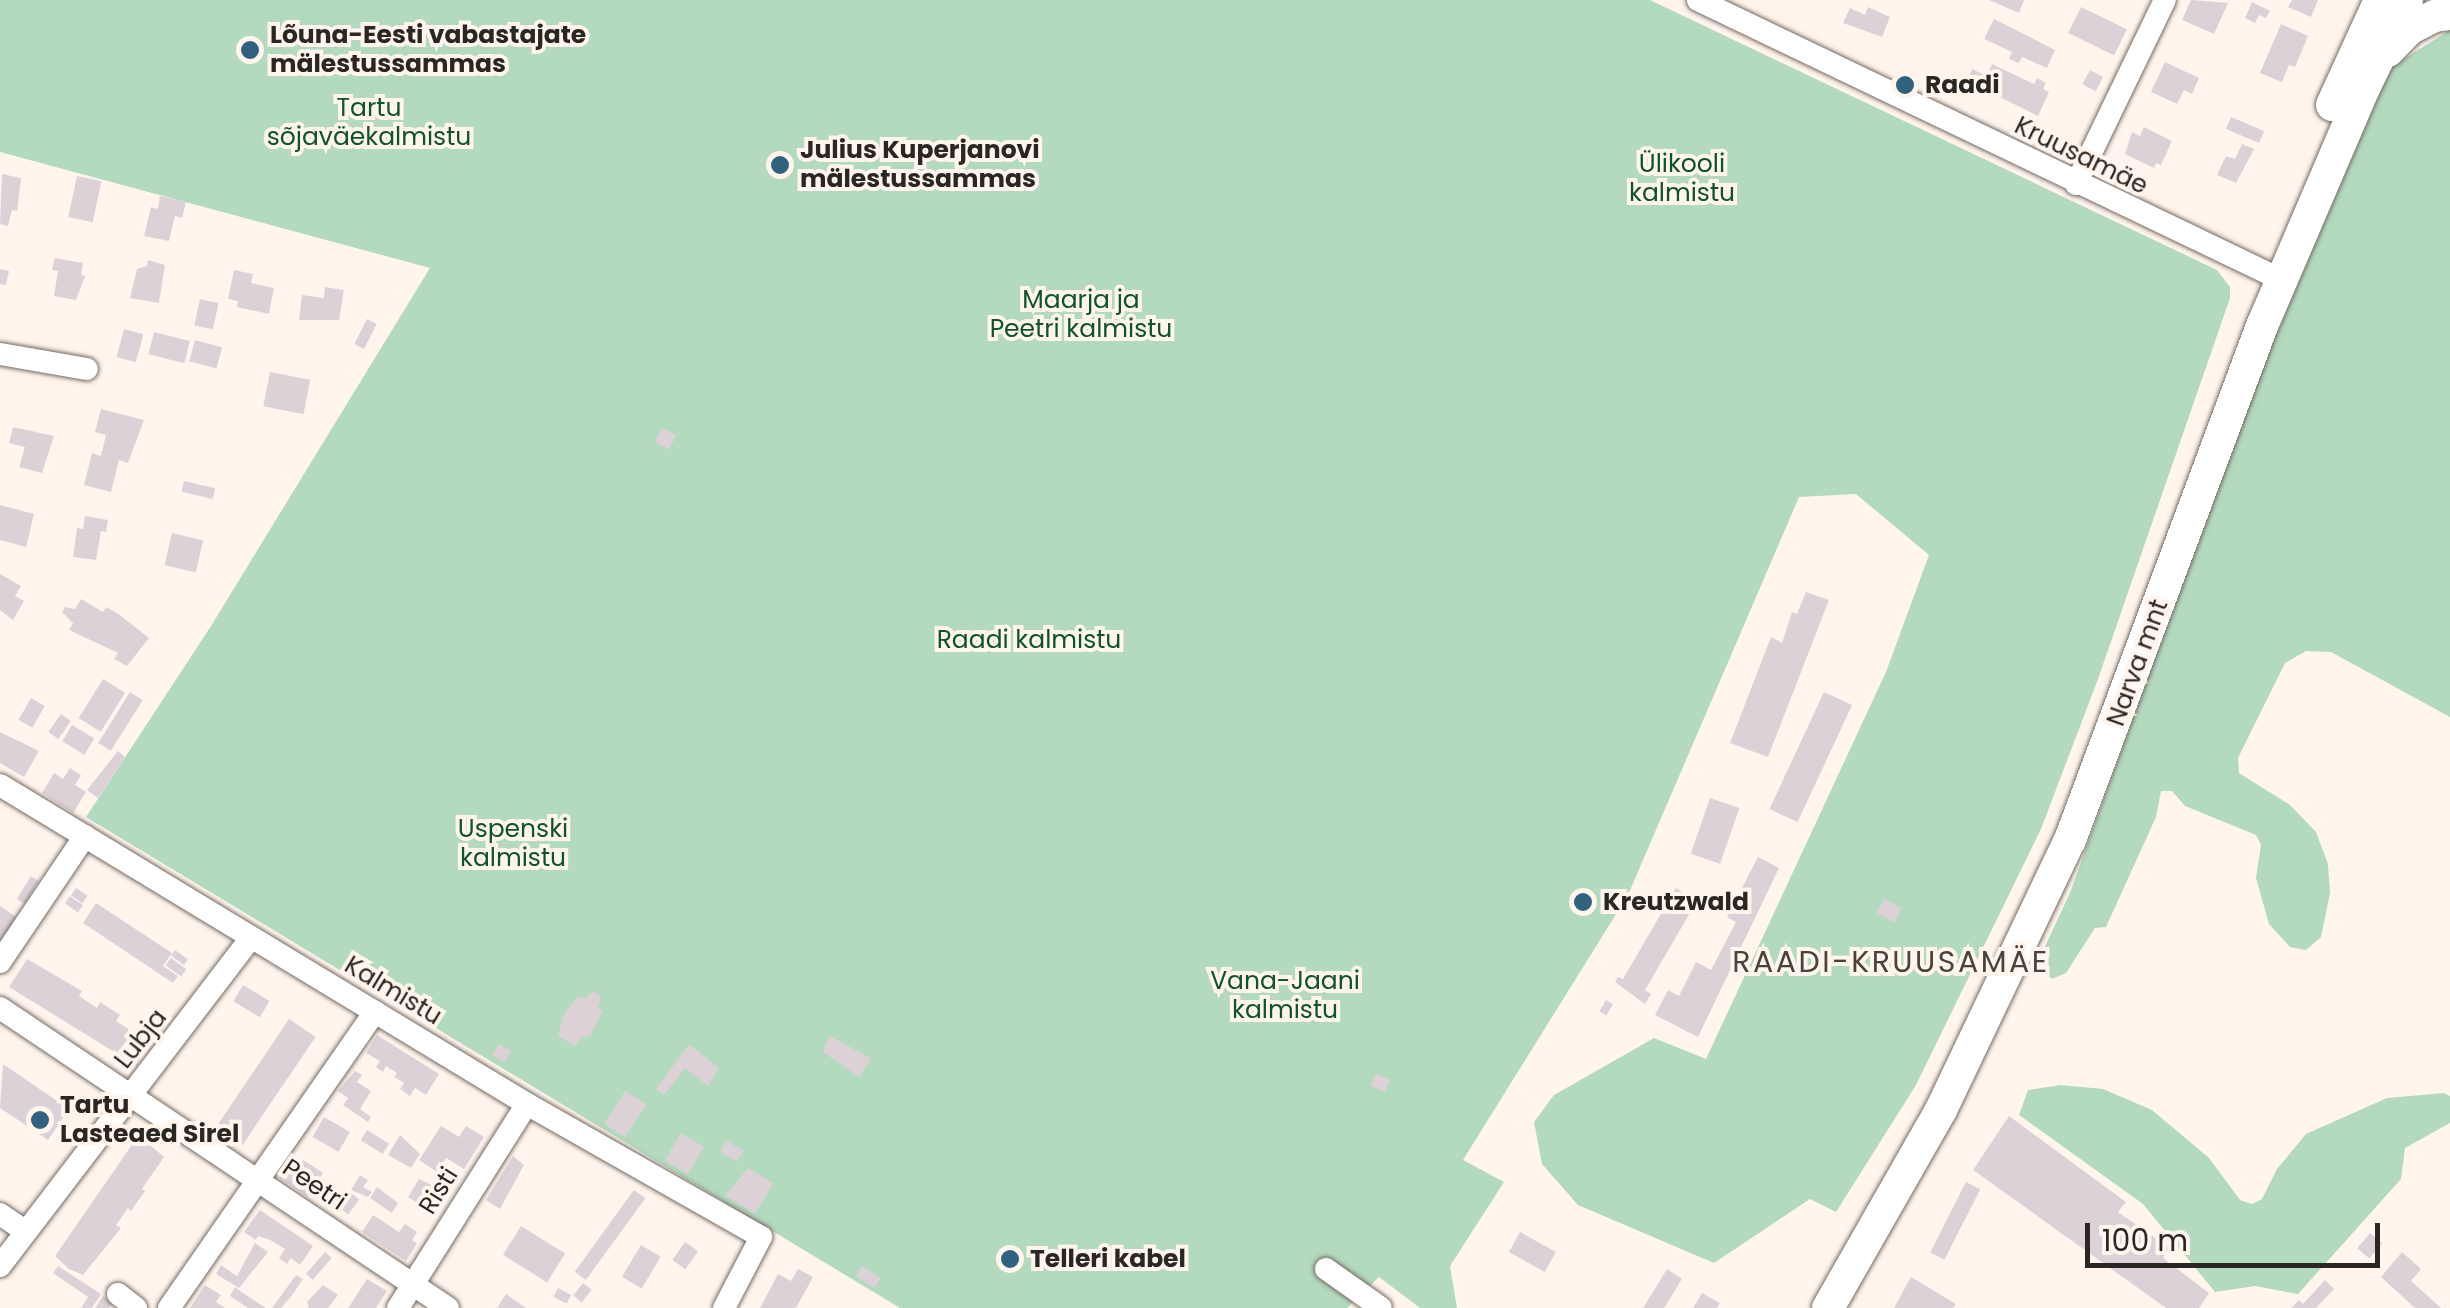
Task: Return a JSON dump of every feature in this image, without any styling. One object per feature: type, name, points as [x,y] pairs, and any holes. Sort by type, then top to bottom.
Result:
[{"type":"main road","name":"Narva mnt","points":[[1807,1308],[1950,1052],[2016,916],[2096,726],[2380,0]]},
{"type":"main road","name":"Narva mnt","points":[[1828,1308],[1941,1110],[2070,840],[2270,275],[2407,0]]},
{"type":"main road","points":[[2375,65],[2409,29],[2435,16],[2450,14]]},
{"type":"street","name":"Kruusamäe","points":[[1698,0],[2270,275]]},
{"type":"street","points":[[2076,184],[2165,0]]},
{"type":"street","points":[[0,354],[87,368]]},
{"type":"street","name":"Kalmistu","points":[[0,785],[527,1104],[762,1237],[724,1308]]},
{"type":"street","points":[[0,962],[85,836]]},
{"type":"street","name":"Lubja","points":[[0,1266],[116,1109],[131,1096],[250,939]]},
{"type":"street","name":"Peetri","points":[[0,1008],[448,1308]]},
{"type":"street","points":[[169,1308],[376,1012]]},
{"type":"street","name":"Risti","points":[[398,1308],[527,1104]]},
{"type":"street","points":[[0,1214],[25,1231]]},
{"type":"street","points":[[1326,1270],[1381,1308]]},
{"type":"green space","name":"Raadi kalmistu","points":[[0,0],[1650,0],[2217,270],[2230,287],[2230,298],[2098,679],[2041,829],[1916,1085],[1836,1212],[1810,1199],[1714,1263],[1578,1205],[1542,1164],[1534,1122],[1554,1095],[1654,1038],[1706,1059],[1886,672],[1929,555],[1856,494],[1799,497],[1628,895],[1463,1160],[1504,1182],[1450,1266],[1457,1308],[1420,1308],[1379,1277],[1347,1308],[900,1308],[86,817],[211,626],[430,268],[0,152]]},
{"type":"green space","points":[[2450,30],[2450,717],[2331,652],[2306,651],[2285,663],[2238,758],[2239,773],[2290,805],[2316,832],[2328,864],[2330,893],[2321,937],[2306,950],[2290,947],[2269,924],[2256,878],[2261,845],[2256,835],[2185,806],[2172,791],[2161,791],[2156,817],[2106,927],[2095,928],[2066,973],[2052,979],[2041,969],[2040,957],[2070,893],[2273,331],[2391,67]]},
{"type":"green space","points":[[2060,1085],[2103,1089],[2152,1110],[2209,1158],[2240,1200],[2252,1204],[2262,1199],[2277,1169],[2306,1134],[2387,1098],[2444,1093],[2450,1096],[2450,1123],[2405,1148],[2401,1179],[2298,1294],[2255,1286],[2215,1292],[2143,1204],[2019,1115],[2028,1090]]},
{"type":"building","points":[[1989,0],[2024,0],[2019,13]]},
{"type":"building","points":[[2191,0],[2228,3],[2214,34],[2182,20]]},
{"type":"building","points":[[2292,0],[2318,0],[2311,17],[2288,7]]},
{"type":"building","points":[[2252,2],[2270,11],[2266,18],[2259,15],[2255,23],[2245,18]]},
{"type":"building","points":[[1868,7],[1890,17],[1882,37],[1843,23],[1850,8],[1865,15]]},
{"type":"building","points":[[2081,7],[2127,29],[2114,55],[2068,33]]},
{"type":"building","points":[[1994,19],[2055,50],[2047,68],[2022,57],[2019,63],[2009,59],[2012,52],[1984,39]]},
{"type":"building","points":[[2281,24],[2308,36],[2295,67],[2289,65],[2282,82],[2260,73]]},
{"type":"building","points":[[2165,62],[2199,78],[2192,94],[2184,90],[2177,104],[2151,92]]},
{"type":"building","points":[[1992,64],[2034,84],[2037,78],[2046,83],[2043,89],[2049,92],[2038,116],[1967,81],[1972,69],[1987,76]]},
{"type":"building","points":[[2090,70],[2103,77],[2096,91],[2082,84]]},
{"type":"building","points":[[2231,117],[2264,131],[2259,143],[2226,129]]},
{"type":"building","points":[[2144,127],[2172,141],[2161,165],[2156,163],[2154,168],[2125,154],[2132,132],[2140,136]]},
{"type":"building","points":[[2242,144],[2254,149],[2236,183],[2217,175],[2226,156],[2235,159]]},
{"type":"building","points":[[2,174],[21,178],[17,211],[12,210],[8,226],[0,224]]},
{"type":"building","points":[[77,176],[101,181],[93,222],[68,217]]},
{"type":"building","points":[[160,196],[186,202],[182,218],[175,216],[169,241],[144,236],[151,207],[158,209]]},
{"type":"building","points":[[55,258],[83,263],[81,275],[85,276],[76,300],[54,296],[58,271],[52,270]]},
{"type":"building","points":[[148,260],[165,265],[159,303],[130,298],[137,269],[147,266]]},
{"type":"building","points":[[0,269],[9,271],[6,285],[0,284]]},
{"type":"building","points":[[234,270],[253,274],[251,283],[274,288],[269,314],[237,307],[238,301],[228,299]]},
{"type":"building","points":[[325,287],[344,290],[339,320],[299,320],[302,295],[324,298]]},
{"type":"building","points":[[200,299],[219,303],[213,329],[194,325]]},
{"type":"building","points":[[367,319],[377,324],[364,349],[354,344]]},
{"type":"building","points":[[124,329],[143,334],[136,362],[116,357]]},
{"type":"building","points":[[154,332],[190,341],[184,363],[148,354]]},
{"type":"building","points":[[195,340],[222,347],[216,368],[189,361]]},
{"type":"building","points":[[270,372],[310,380],[304,414],[263,406]]},
{"type":"building","points":[[101,409],[144,420],[128,463],[119,460],[111,492],[84,485],[92,453],[101,456],[106,435],[95,432]]},
{"type":"building","points":[[13,427],[54,436],[42,473],[19,467],[25,447],[9,443]]},
{"type":"building","points":[[662,428],[676,435],[669,450],[655,442]]},
{"type":"building","points":[[184,481],[215,488],[213,499],[182,492]]},
{"type":"building","points":[[0,505],[34,514],[26,547],[0,540]]},
{"type":"building","points":[[85,516],[108,520],[106,532],[101,531],[96,560],[73,557],[77,528],[83,529]]},
{"type":"building","points":[[172,533],[203,540],[196,572],[165,565]]},
{"type":"building","points":[[0,574],[21,586],[15,596],[24,601],[13,620],[0,610]]},
{"type":"building","points":[[1806,592],[1829,600],[1768,757],[1730,743],[1771,637],[1782,643],[1792,612],[1797,614]]},
{"type":"building","points":[[81,599],[103,612],[106,607],[117,613],[149,638],[127,666],[114,659],[118,653],[69,630],[73,623],[62,612],[65,607],[75,609]]},
{"type":"building","points":[[103,679],[125,693],[101,732],[79,718]]},
{"type":"building","points":[[130,692],[143,700],[111,751],[98,743]]},
{"type":"building","points":[[1824,692],[1852,705],[1798,822],[1769,809]]},
{"type":"building","points":[[31,698],[45,706],[32,728],[18,720]]},
{"type":"building","points":[[61,714],[71,721],[58,739],[48,732]]},
{"type":"building","points":[[72,725],[94,738],[85,755],[62,741]]},
{"type":"building","points":[[0,732],[39,751],[24,777],[0,763]]},
{"type":"building","points":[[118,751],[125,757],[98,798],[87,790]]},
{"type":"building","points":[[70,768],[81,775],[75,785],[86,792],[73,813],[42,793],[54,773],[63,779]]},
{"type":"building","points":[[1710,798],[1739,808],[1720,864],[1691,854]]},
{"type":"building","points":[[1758,857],[1779,868],[1698,1037],[1655,1015],[1668,990],[1679,996],[1696,962],[1711,970],[1736,922],[1727,917]]},
{"type":"building","points":[[31,876],[39,881],[24,904],[17,899]]},
{"type":"building","points":[[76,888],[88,896],[83,903],[71,895]]},
{"type":"building","points":[[1676,888],[1697,901],[1645,990],[1651,994],[1645,1004],[1615,982],[1618,977],[1623,979]]},
{"type":"building","points":[[70,896],[83,905],[78,913],[65,903]]},
{"type":"building","points":[[1884,899],[1902,908],[1895,922],[1877,913]]},
{"type":"building","points":[[96,903],[172,953],[163,966],[178,976],[173,983],[83,923]]},
{"type":"building","points":[[0,906],[16,917],[0,943]]},
{"type":"building","points":[[175,950],[188,959],[184,965],[171,956]]},
{"type":"building","points":[[171,958],[186,969],[181,976],[166,965]]},
{"type":"building","points":[[27,959],[82,991],[79,996],[97,1008],[100,1002],[120,1015],[116,1021],[148,1042],[137,1066],[9,987]]},
{"type":"building","points":[[243,985],[270,1001],[260,1017],[233,1001]]},
{"type":"building","points":[[594,991],[601,996],[598,1008],[603,1010],[590,1036],[581,1037],[575,1046],[558,1036],[564,1014],[578,996],[584,999]]},
{"type":"building","points":[[1606,1000],[1613,1004],[1606,1015],[1600,1011]]},
{"type":"building","points":[[289,1019],[316,1037],[242,1146],[215,1128]]},
{"type":"building","points":[[377,1035],[439,1074],[426,1095],[415,1088],[410,1096],[400,1089],[404,1083],[394,1077],[397,1073],[386,1066],[383,1072],[376,1067],[380,1061],[366,1053]]},
{"type":"building","points":[[829,1036],[871,1058],[859,1077],[823,1052]]},
{"type":"building","points":[[499,1044],[511,1051],[505,1062],[492,1055]]},
{"type":"building","points":[[689,1044],[719,1068],[708,1086],[685,1068],[664,1095],[656,1089]]},
{"type":"building","points":[[3,1064],[69,1109],[48,1140],[0,1108]]},
{"type":"building","points":[[355,1071],[362,1075],[357,1082],[371,1091],[360,1109],[371,1117],[368,1122],[343,1105],[348,1098],[338,1091]]},
{"type":"building","points":[[1376,1074],[1390,1080],[1385,1092],[1371,1086]]},
{"type":"building","points":[[625,1091],[646,1104],[626,1137],[604,1124]]},
{"type":"building","points":[[2009,1116],[2126,1202],[2118,1212],[2170,1248],[2163,1258],[2209,1293],[2199,1308],[2166,1308],[1973,1170]]},
{"type":"building","points":[[324,1117],[350,1132],[338,1152],[312,1137]]},
{"type":"building","points":[[441,1126],[459,1137],[466,1126],[484,1137],[464,1169],[446,1158],[437,1172],[419,1160]]},
{"type":"building","points":[[367,1130],[389,1144],[383,1154],[361,1140]]},
{"type":"building","points":[[681,1133],[704,1147],[688,1174],[665,1160]]},
{"type":"building","points":[[400,1135],[420,1154],[411,1168],[388,1155]]},
{"type":"building","points":[[142,1138],[164,1157],[131,1211],[128,1208],[116,1225],[121,1228],[83,1275],[69,1269],[55,1256],[136,1139]]},
{"type":"building","points":[[725,1140],[744,1151],[737,1162],[721,1153]]},
{"type":"building","points":[[513,1156],[524,1165],[500,1209],[486,1200]]},
{"type":"building","points":[[291,1159],[300,1165],[303,1160],[323,1173],[308,1197],[279,1178]]},
{"type":"building","points":[[748,1168],[773,1183],[755,1214],[725,1196]]},
{"type":"building","points":[[360,1175],[368,1180],[363,1187],[372,1192],[368,1197],[351,1190]]},
{"type":"building","points":[[419,1179],[448,1193],[435,1214],[408,1197]]},
{"type":"building","points":[[1966,1182],[1980,1189],[1944,1260],[1930,1252]]},
{"type":"building","points":[[377,1187],[398,1203],[392,1213],[370,1198]]},
{"type":"building","points":[[634,1190],[645,1198],[586,1280],[575,1272]]},
{"type":"building","points":[[348,1191],[359,1199],[348,1215],[337,1206]]},
{"type":"building","points":[[260,1210],[313,1246],[300,1265],[291,1258],[287,1264],[279,1258],[285,1249],[270,1240],[258,1236],[256,1240],[244,1232]]},
{"type":"building","points":[[373,1215],[399,1232],[405,1224],[417,1232],[412,1240],[417,1243],[406,1261],[362,1232]]},
{"type":"building","points":[[521,1226],[565,1254],[547,1282],[503,1255]]},
{"type":"building","points":[[1520,1232],[1556,1252],[1545,1272],[1509,1252]]},
{"type":"building","points":[[2370,1233],[2382,1243],[2369,1259],[2357,1248]]},
{"type":"building","points":[[685,1242],[698,1251],[685,1269],[672,1260]]},
{"type":"building","points":[[255,1243],[268,1252],[239,1288],[216,1274],[221,1265],[237,1276]]},
{"type":"building","points":[[641,1245],[661,1257],[642,1289],[622,1277]]},
{"type":"building","name":"Telleri kabel","points":[[1003,1248],[1023,1259],[1017,1271],[997,1259]]},
{"type":"building","points":[[325,1252],[332,1258],[313,1280],[306,1274]]},
{"type":"building","points":[[2402,1252],[2421,1269],[2411,1281],[2441,1308],[2415,1308],[2381,1277]]},
{"type":"building","points":[[58,1266],[101,1294],[92,1308],[81,1308],[88,1297],[53,1273]]},
{"type":"building","points":[[862,1266],[881,1278],[874,1288],[856,1276]]},
{"type":"building","points":[[798,1269],[813,1277],[796,1308],[760,1308],[778,1274],[791,1281]]},
{"type":"building","points":[[1667,1269],[1682,1279],[1664,1308],[1643,1308]]},
{"type":"building","points":[[296,1275],[303,1279],[293,1294],[281,1308],[272,1308]]},
{"type":"building","points":[[1911,1277],[1956,1304],[1953,1308],[1894,1308]]},
{"type":"building","points":[[367,1279],[387,1291],[376,1308],[348,1308]]},
{"type":"building","points":[[2325,1280],[2334,1289],[2316,1308],[2291,1308],[2299,1300],[2303,1304]]},
{"type":"building","points":[[583,1283],[592,1290],[582,1302],[573,1296]]},
{"type":"building","points":[[205,1285],[221,1295],[216,1302],[225,1308],[190,1308]]},
{"type":"building","points":[[323,1285],[338,1295],[328,1308],[309,1308],[307,1302]]},
{"type":"building","points":[[235,1287],[266,1308],[248,1308],[230,1296]]},
{"type":"building","points":[[558,1288],[571,1295],[567,1304],[553,1297]]},
{"type":"building","points":[[1702,1293],[1720,1303],[1717,1308],[1693,1308]]},
{"type":"building","points":[[506,1294],[526,1308],[497,1308]]},
{"type":"building","points":[[103,1296],[113,1303],[109,1308],[95,1308]]},
{"type":"place","name":"Lõuna-Eesti vabastajate mälestussammas","points":[[250,50]]},
{"type":"place","name":"Raadi","points":[[1905,85]]},
{"type":"place","name":"Julius Kuperjanovi mälestussammas","points":[[780,165]]},
{"type":"place","name":"Kreutzwald","points":[[1583,902]]},
{"type":"place","name":"Tartu Lasteaed Sirel","points":[[40,1120]]},
{"type":"place","name":"Telleri kabel","points":[[1010,1259]]},
{"type":"district","name":"RAADI-KRUUSAMÄE","points":[[1891,962]]},
{"type":"park label","name":"Tartu sõjaväekalmistu","points":[[369,124]]},
{"type":"park label","name":"Ülikooli kalmistu","points":[[1682,180]]},
{"type":"park label","name":"Maarja ja Peetri kalmistu","points":[[1081,316]]},
{"type":"park label","name":"Uspenski kalmistu","points":[[513,844]]},
{"type":"park label","name":"Vana-Jaani kalmistu","points":[[1285,996]]}]
